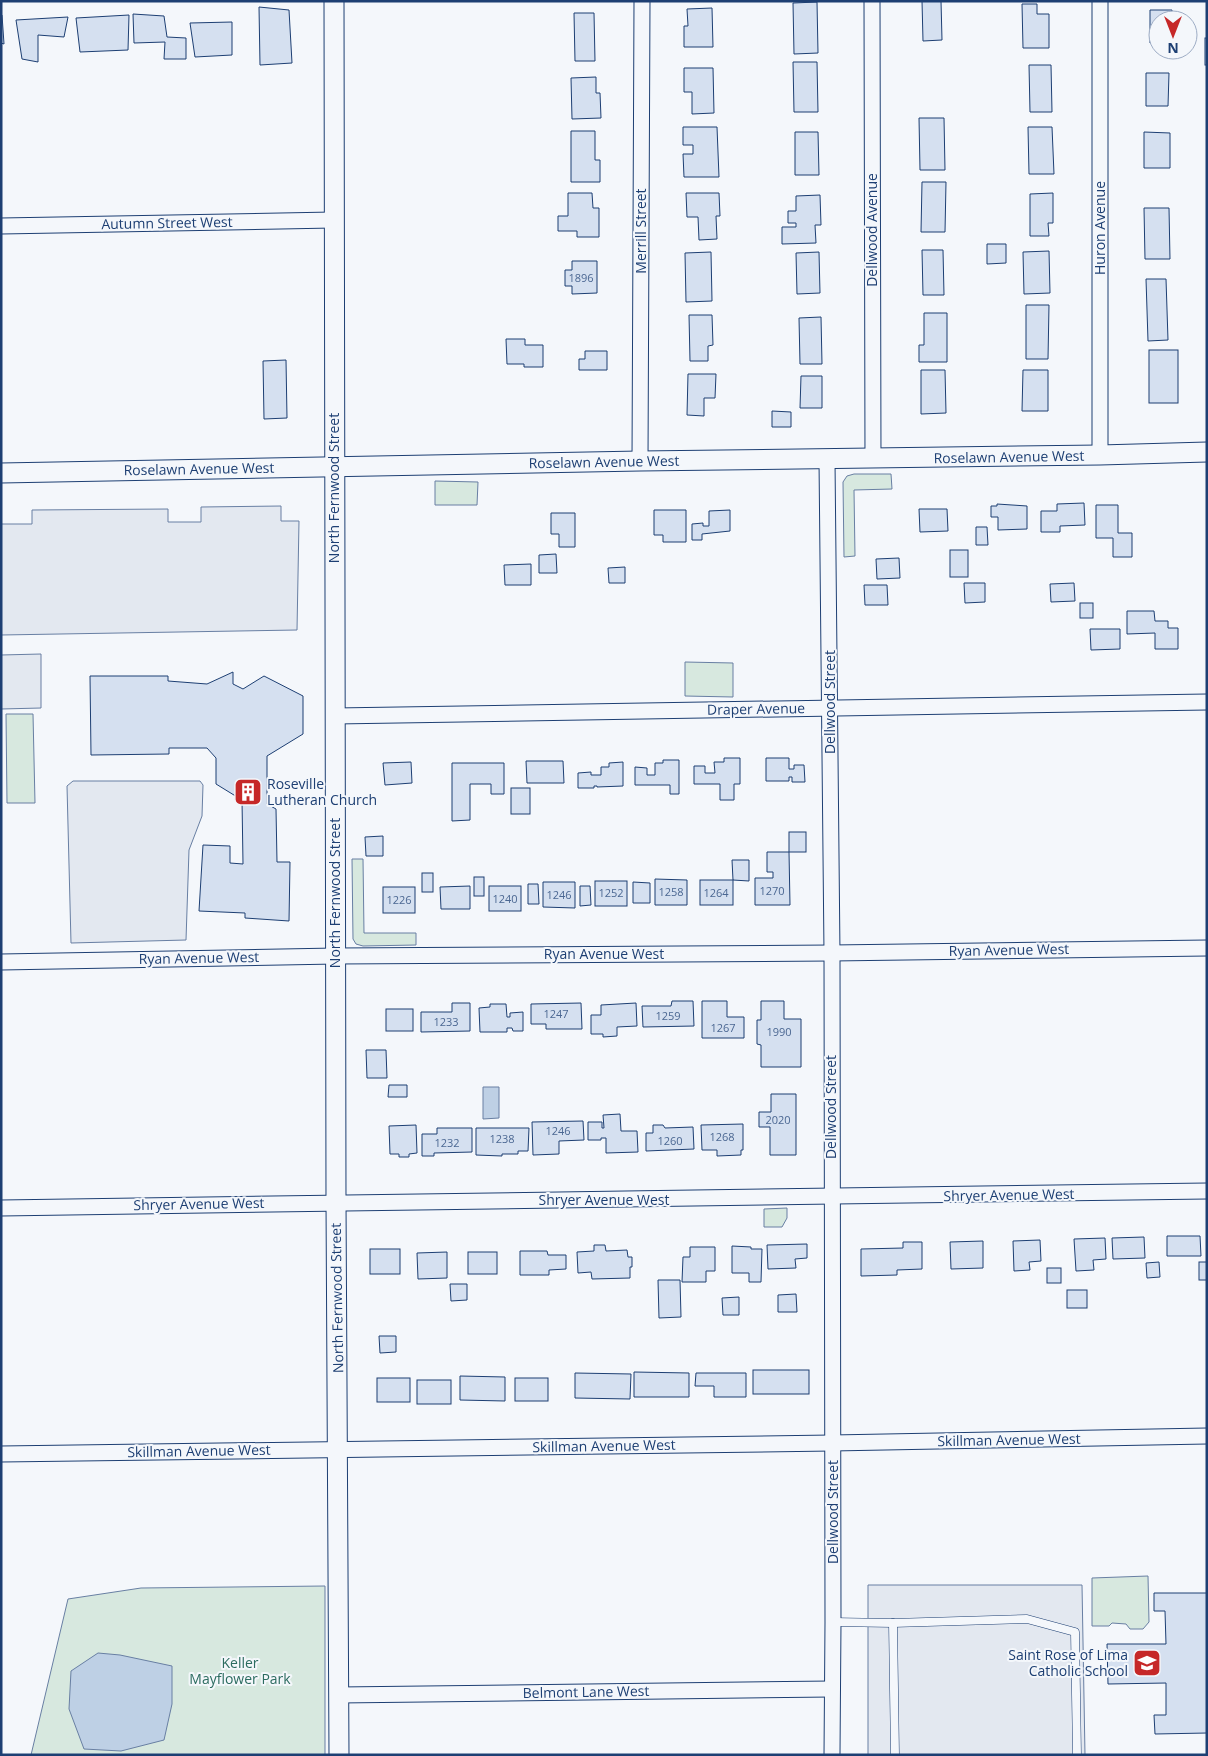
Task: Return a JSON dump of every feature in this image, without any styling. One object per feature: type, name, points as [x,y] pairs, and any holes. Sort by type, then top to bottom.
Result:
[{"type":"street","name":"North Fernwood Street","points":[[334,1],[333,220],[339,1755]]},
{"type":"street","name":"Merrill Street","points":[[640,462],[642,1]]},
{"type":"street","name":"Dellwood Avenue","points":[[872,1],[873,459]]},
{"type":"street","name":"Huron Avenue","points":[[1100,1],[1100,456]]},
{"type":"street","name":"Autumn Street West","points":[[1,226],[333,220]]},
{"type":"street","name":"Roselawn Avenue West","points":[[1,473],[1100,456],[1207,452]]},
{"type":"street","name":"Dellwood Street","points":[[828,460],[832,953],[832,1755]]},
{"type":"street","name":"Draper Avenue","points":[[335,716],[1207,702]]},
{"type":"street","name":"Ryan Avenue West","points":[[1,962],[336,956],[832,953],[1207,948]]},
{"type":"street","name":"Shryer Avenue West","points":[[1,1208],[336,1201],[831,1198],[1207,1191]]},
{"type":"street","name":"Skillman Avenue West","points":[[1,1454],[1207,1436]]},
{"type":"street","name":"Belmont Lane West","points":[[339,1694],[832,1689]]},
{"type":"lane","points":[[833,1622],[894,1623],[1027,1619],[1074,1632],[1078,1755]]},
{"type":"lane","points":[[894,1623],[895,1755]]},
{"type":"green space","points":[[854,474],[891,474],[892,489],[854,490],[855,556],[844,557],[843,482],[847,476]]},
{"type":"green space","points":[[435,481],[478,482],[477,505],[435,505]]},
{"type":"green space","points":[[685,662],[733,663],[733,697],[685,696]]},
{"type":"green space","points":[[6,714],[33,714],[35,803],[7,803]]},
{"type":"green space","points":[[352,859],[363,859],[364,933],[416,933],[416,945],[363,946],[356,944],[353,939]]},
{"type":"green space","points":[[787,1208],[787,1218],[782,1227],[764,1227],[764,1209]]},
{"type":"green space","points":[[1148,1576],[1149,1622],[1143,1629],[1130,1629],[1126,1624],[1112,1623],[1109,1626],[1092,1626],[1092,1578]]},
{"type":"green space","name":"Keller Mayflower Park","points":[[325,1586],[325,1755],[31,1755],[68,1599],[141,1588]]},
{"type":"shaded area","points":[[281,506],[281,521],[299,521],[297,630],[1,635],[1,524],[32,524],[32,510],[168,509],[168,522],[201,522],[201,507]]},
{"type":"shaded area","points":[[41,654],[41,708],[1,709],[1,655]]},
{"type":"shaded area","points":[[73,781],[200,781],[203,785],[202,816],[189,850],[186,940],[71,943],[67,786]]},
{"type":"shaded area","points":[[868,1585],[1082,1585],[1085,1755],[868,1755]]},
{"type":"water","points":[[483,1087],[499,1087],[499,1118],[483,1119]]},
{"type":"water","points":[[98,1653],[120,1655],[172,1666],[172,1704],[164,1740],[121,1751],[84,1749],[69,1709],[71,1671]]},
{"type":"building","points":[[922,1],[941,1],[942,40],[923,41]]},
{"type":"building","points":[[817,2],[818,53],[794,54],[793,3]]},
{"type":"building","points":[[1022,4],[1037,4],[1037,14],[1049,14],[1049,48],[1023,48]]},
{"type":"building","points":[[259,7],[289,10],[292,63],[260,65]]},
{"type":"building","points":[[712,8],[713,47],[684,47],[684,26],[688,26],[687,9]]},
{"type":"building","points":[[574,13],[594,13],[595,61],[575,61]]},
{"type":"building","points":[[133,14],[164,16],[167,37],[186,38],[186,59],[164,59],[165,42],[134,43]]},
{"type":"building","points":[[2,15],[4,44],[1,43]]},
{"type":"building","points":[[129,15],[128,50],[80,52],[76,18]]},
{"type":"building","points":[[68,17],[64,37],[38,35],[38,62],[22,59],[16,20]]},
{"type":"building","points":[[232,22],[232,55],[195,57],[190,23]]},
{"type":"building","points":[[1205,38],[1207,38],[1207,65],[1205,65]]},
{"type":"building","points":[[793,62],[817,62],[818,112],[794,112]]},
{"type":"building","points":[[1029,65],[1051,65],[1052,112],[1030,112]]},
{"type":"building","points":[[684,68],[713,68],[714,113],[692,114],[692,92],[684,92]]},
{"type":"building","points":[[1146,73],[1169,73],[1168,106],[1146,106]]},
{"type":"building","points":[[596,77],[596,93],[600,93],[601,118],[572,119],[571,78]]},
{"type":"building","points":[[919,118],[944,118],[945,170],[920,170]]},
{"type":"building","points":[[683,127],[717,127],[719,177],[684,177],[683,154],[693,154],[693,145],[683,145]]},
{"type":"building","points":[[1028,127],[1052,127],[1054,174],[1029,174]]},
{"type":"building","points":[[571,131],[595,131],[595,160],[600,160],[600,182],[571,182]]},
{"type":"building","points":[[795,132],[818,132],[819,175],[795,175]]},
{"type":"building","points":[[1144,132],[1170,133],[1170,168],[1144,168]]},
{"type":"building","points":[[922,182],[946,182],[945,232],[921,232]]},
{"type":"building","points":[[568,193],[592,193],[593,208],[599,208],[599,237],[577,237],[577,231],[558,231],[558,216],[568,216]]},
{"type":"building","points":[[686,193],[719,193],[720,216],[716,216],[717,239],[699,240],[698,217],[687,217]]},
{"type":"building","points":[[1053,193],[1053,223],[1048,223],[1049,236],[1030,236],[1030,194]]},
{"type":"building","points":[[820,195],[821,225],[815,225],[816,243],[782,244],[782,227],[796,227],[796,223],[788,223],[788,211],[796,211],[796,196]]},
{"type":"building","points":[[1144,208],[1169,208],[1170,259],[1145,259]]},
{"type":"building","points":[[987,244],[1006,244],[1006,263],[987,264]]},
{"type":"building","points":[[922,250],[943,250],[944,295],[923,295]]},
{"type":"building","points":[[1049,251],[1050,293],[1024,294],[1023,252]]},
{"type":"building","points":[[711,252],[712,301],[686,302],[685,253]]},
{"type":"building","points":[[819,252],[820,293],[797,294],[796,253]]},
{"type":"building","points":[[572,261],[597,261],[597,293],[572,294],[572,286],[565,286],[565,270],[572,270]]},
{"type":"building","points":[[1146,279],[1166,279],[1168,340],[1148,341]]},
{"type":"building","points":[[1026,305],[1049,305],[1048,359],[1026,359]]},
{"type":"building","points":[[924,313],[947,313],[947,362],[919,362],[919,345],[924,345]]},
{"type":"building","points":[[689,315],[712,315],[713,345],[708,346],[708,361],[690,361]]},
{"type":"building","points":[[821,317],[822,364],[800,364],[799,318]]},
{"type":"building","points":[[506,339],[525,339],[525,345],[543,345],[543,367],[524,367],[524,364],[507,364]]},
{"type":"building","points":[[1149,350],[1178,350],[1178,403],[1149,403]]},
{"type":"building","points":[[585,351],[607,351],[607,370],[579,370],[579,359],[585,359]]},
{"type":"building","points":[[286,360],[287,418],[264,419],[263,361]]},
{"type":"building","points":[[921,370],[945,370],[946,413],[921,414]]},
{"type":"building","points":[[1023,370],[1048,370],[1048,411],[1022,411]]},
{"type":"building","points":[[688,374],[716,374],[715,398],[704,398],[704,416],[687,415]]},
{"type":"building","points":[[801,376],[822,376],[822,408],[800,408]]},
{"type":"building","points":[[772,411],[791,412],[791,427],[772,427]]},
{"type":"building","points":[[1084,503],[1085,525],[1060,526],[1060,532],[1041,532],[1041,511],[1057,511],[1057,504]]},
{"type":"building","points":[[997,504],[1027,506],[1027,529],[998,530],[998,517],[991,517],[991,506],[997,506]]},
{"type":"building","points":[[1096,505],[1118,505],[1118,533],[1132,533],[1132,557],[1113,557],[1113,538],[1096,538]]},
{"type":"building","points":[[919,509],[947,509],[948,531],[920,532]]},
{"type":"building","points":[[654,510],[686,510],[686,542],[663,542],[663,535],[654,535]]},
{"type":"building","points":[[730,510],[730,531],[702,534],[702,540],[692,540],[692,524],[703,523],[703,526],[709,526],[709,511]]},
{"type":"building","points":[[551,513],[575,513],[575,547],[559,547],[559,534],[551,534]]},
{"type":"building","points":[[976,527],[987,527],[988,545],[976,545]]},
{"type":"building","points":[[950,550],[968,550],[968,577],[950,577]]},
{"type":"building","points":[[556,554],[557,573],[539,573],[539,555]]},
{"type":"building","points":[[899,558],[900,578],[877,579],[876,559]]},
{"type":"building","points":[[531,564],[531,585],[505,585],[504,565]]},
{"type":"building","points":[[625,567],[625,583],[609,583],[608,568]]},
{"type":"building","points":[[964,583],[985,583],[985,602],[965,603]]},
{"type":"building","points":[[1074,583],[1075,601],[1051,602],[1050,584]]},
{"type":"building","points":[[864,585],[887,585],[888,605],[865,605]]},
{"type":"building","points":[[1080,603],[1093,603],[1093,618],[1080,618]]},
{"type":"building","points":[[1127,611],[1154,611],[1155,621],[1168,621],[1168,628],[1178,628],[1178,649],[1155,649],[1155,633],[1127,634]]},
{"type":"building","points":[[1090,629],[1120,629],[1120,649],[1091,650]]},
{"type":"building","name":"Roseville Lutheran Church","points":[[233,672],[233,684],[243,689],[264,676],[303,696],[303,734],[267,756],[267,804],[276,809],[277,862],[290,862],[289,921],[245,918],[245,913],[199,911],[203,845],[230,846],[230,863],[243,864],[242,800],[216,784],[216,758],[207,748],[169,748],[169,754],[91,755],[90,676],[168,676],[168,681],[207,684]]},
{"type":"building","points":[[724,758],[740,758],[740,784],[734,784],[734,800],[720,800],[720,784],[694,784],[694,766],[705,766],[705,773],[715,773],[714,762],[724,762]]},
{"type":"building","points":[[766,758],[789,758],[789,769],[794,769],[794,765],[804,765],[805,782],[792,782],[792,777],[789,777],[789,781],[766,781]]},
{"type":"building","points":[[663,760],[679,760],[679,794],[670,794],[670,785],[635,785],[635,767],[647,768],[647,775],[655,775],[655,763],[663,763]]},
{"type":"building","points":[[526,761],[563,761],[564,783],[527,783]]},
{"type":"building","points":[[411,762],[412,783],[385,785],[383,763]]},
{"type":"building","points":[[623,762],[623,786],[578,788],[578,773],[591,772],[591,775],[601,775],[601,767],[609,767],[609,763]]},
{"type":"building","points":[[452,763],[504,763],[504,794],[491,794],[491,784],[470,784],[470,820],[452,821]]},
{"type":"building","points":[[511,788],[530,788],[530,814],[511,814]]},
{"type":"building","points":[[789,832],[806,832],[806,852],[789,852]]},
{"type":"building","points":[[383,836],[383,856],[366,856],[365,837]]},
{"type":"building","points":[[767,852],[789,852],[790,905],[755,905],[755,878],[773,878],[773,872],[767,872]]},
{"type":"building","points":[[732,860],[749,860],[749,881],[733,880]]},
{"type":"building","points":[[422,873],[433,873],[433,892],[422,892]]},
{"type":"building","points":[[474,877],[484,877],[484,896],[474,896]]},
{"type":"building","points":[[655,879],[687,880],[687,905],[655,905]]},
{"type":"building","points":[[700,880],[733,880],[733,905],[700,905]]},
{"type":"building","points":[[595,881],[627,881],[627,906],[595,906]]},
{"type":"building","points":[[543,882],[575,882],[575,908],[543,907]]},
{"type":"building","points":[[633,882],[650,883],[650,903],[633,903]]},
{"type":"building","points":[[528,884],[538,884],[539,904],[528,904]]},
{"type":"building","points":[[470,886],[470,909],[441,909],[440,887]]},
{"type":"building","points":[[489,886],[521,886],[521,911],[489,911]]},
{"type":"building","points":[[580,886],[590,886],[591,905],[580,906]]},
{"type":"building","points":[[383,887],[415,887],[415,913],[383,913]]},
{"type":"building","points":[[672,1001],[693,1001],[694,1026],[643,1027],[642,1006],[671,1006]]},
{"type":"building","points":[[702,1001],[727,1001],[727,1017],[744,1017],[744,1038],[702,1038]]},
{"type":"building","points":[[761,1001],[784,1001],[784,1019],[801,1019],[801,1067],[761,1067],[761,1045],[757,1044],[757,1020],[761,1020]]},
{"type":"building","points":[[452,1003],[470,1003],[470,1031],[421,1032],[421,1012],[452,1012]]},
{"type":"building","points":[[581,1003],[582,1029],[546,1029],[546,1024],[531,1024],[531,1004]]},
{"type":"building","points":[[636,1003],[637,1026],[617,1027],[617,1036],[603,1037],[603,1034],[591,1034],[591,1015],[601,1015],[601,1005]]},
{"type":"building","points":[[490,1004],[506,1004],[507,1017],[510,1017],[510,1013],[523,1012],[523,1031],[513,1031],[512,1028],[507,1028],[507,1032],[480,1032],[479,1008],[490,1007]]},
{"type":"building","points":[[386,1009],[413,1009],[413,1031],[386,1031]]},
{"type":"building","points":[[366,1050],[386,1050],[387,1078],[367,1078]]},
{"type":"building","points":[[389,1085],[407,1085],[407,1097],[388,1097]]},
{"type":"building","points":[[771,1094],[796,1094],[796,1155],[770,1155],[770,1127],[759,1127],[759,1112],[771,1112]]},
{"type":"building","points":[[620,1114],[621,1131],[637,1131],[638,1152],[606,1153],[606,1138],[588,1140],[588,1122],[602,1122],[602,1128],[604,1128],[603,1115]]},
{"type":"building","points":[[583,1121],[584,1140],[559,1141],[559,1154],[533,1155],[532,1122]]},
{"type":"building","points":[[743,1124],[743,1150],[741,1150],[741,1155],[717,1156],[717,1150],[702,1150],[701,1125]]},
{"type":"building","points":[[416,1125],[417,1153],[409,1154],[409,1157],[399,1157],[399,1154],[390,1154],[389,1126]]},
{"type":"building","points":[[653,1125],[663,1125],[665,1128],[693,1127],[694,1149],[646,1151],[646,1133],[653,1133]]},
{"type":"building","points":[[437,1128],[472,1128],[472,1152],[434,1153],[434,1156],[422,1156],[422,1134],[437,1134]]},
{"type":"building","points":[[476,1128],[529,1128],[528,1151],[518,1151],[518,1154],[502,1154],[502,1156],[476,1155]]},
{"type":"building","points":[[1167,1236],[1200,1236],[1201,1256],[1167,1256]]},
{"type":"building","points":[[1144,1237],[1145,1258],[1113,1259],[1112,1238]]},
{"type":"building","points":[[1105,1238],[1106,1259],[1093,1260],[1094,1270],[1076,1271],[1074,1239]]},
{"type":"building","points":[[1040,1240],[1041,1261],[1029,1262],[1030,1270],[1014,1271],[1013,1241]]},
{"type":"building","points":[[983,1241],[983,1268],[951,1269],[950,1242]]},
{"type":"building","points":[[903,1242],[922,1242],[922,1269],[897,1270],[897,1275],[861,1276],[861,1249],[903,1248]]},
{"type":"building","points":[[807,1244],[807,1258],[795,1259],[796,1268],[768,1269],[767,1245]]},
{"type":"building","points":[[594,1245],[605,1245],[606,1251],[627,1250],[628,1257],[632,1257],[630,1278],[592,1279],[591,1272],[578,1273],[577,1252],[594,1251]]},
{"type":"building","points":[[732,1246],[762,1249],[761,1282],[749,1282],[749,1273],[732,1273]]},
{"type":"building","points":[[690,1247],[715,1247],[715,1271],[706,1271],[706,1282],[682,1282],[683,1257],[690,1257]]},
{"type":"building","points":[[370,1249],[400,1249],[400,1274],[370,1274]]},
{"type":"building","points":[[520,1251],[547,1251],[548,1255],[566,1255],[566,1269],[549,1270],[549,1275],[520,1275]]},
{"type":"building","points":[[447,1252],[447,1278],[418,1279],[417,1253]]},
{"type":"building","points":[[468,1252],[497,1252],[497,1274],[468,1274]]},
{"type":"building","points":[[1159,1262],[1160,1277],[1147,1278],[1146,1263]]},
{"type":"building","points":[[1199,1262],[1207,1262],[1207,1280],[1199,1280]]},
{"type":"building","points":[[1047,1268],[1061,1268],[1061,1283],[1047,1283]]},
{"type":"building","points":[[658,1280],[680,1280],[681,1317],[659,1318]]},
{"type":"building","points":[[450,1284],[467,1284],[467,1300],[451,1301]]},
{"type":"building","points":[[1067,1290],[1087,1290],[1087,1308],[1067,1308]]},
{"type":"building","points":[[796,1294],[797,1312],[778,1312],[778,1295]]},
{"type":"building","points":[[739,1297],[739,1315],[723,1315],[722,1298]]},
{"type":"building","points":[[379,1336],[396,1336],[396,1352],[380,1353]]},
{"type":"building","points":[[753,1370],[809,1370],[809,1394],[753,1394]]},
{"type":"building","points":[[634,1372],[689,1373],[689,1397],[634,1397]]},
{"type":"building","points":[[575,1373],[631,1374],[630,1399],[575,1398]]},
{"type":"building","points":[[696,1373],[746,1373],[746,1397],[714,1397],[714,1386],[695,1386]]},
{"type":"building","points":[[460,1376],[505,1377],[505,1401],[460,1400]]},
{"type":"building","points":[[377,1378],[410,1378],[410,1402],[377,1402]]},
{"type":"building","points":[[515,1378],[548,1378],[548,1401],[515,1401]]},
{"type":"building","points":[[417,1380],[451,1380],[451,1404],[417,1404]]},
{"type":"building","points":[[1154,1593],[1207,1593],[1207,1733],[1155,1734],[1154,1715],[1166,1715],[1166,1683],[1108,1684],[1107,1644],[1166,1644],[1165,1611],[1154,1611]]},
{"type":"place","name":"Roseville Lutheran Church","points":[[248,792]]},
{"type":"place","name":"Saint Rose of Lima Catholic School","points":[[1147,1663]]}]
